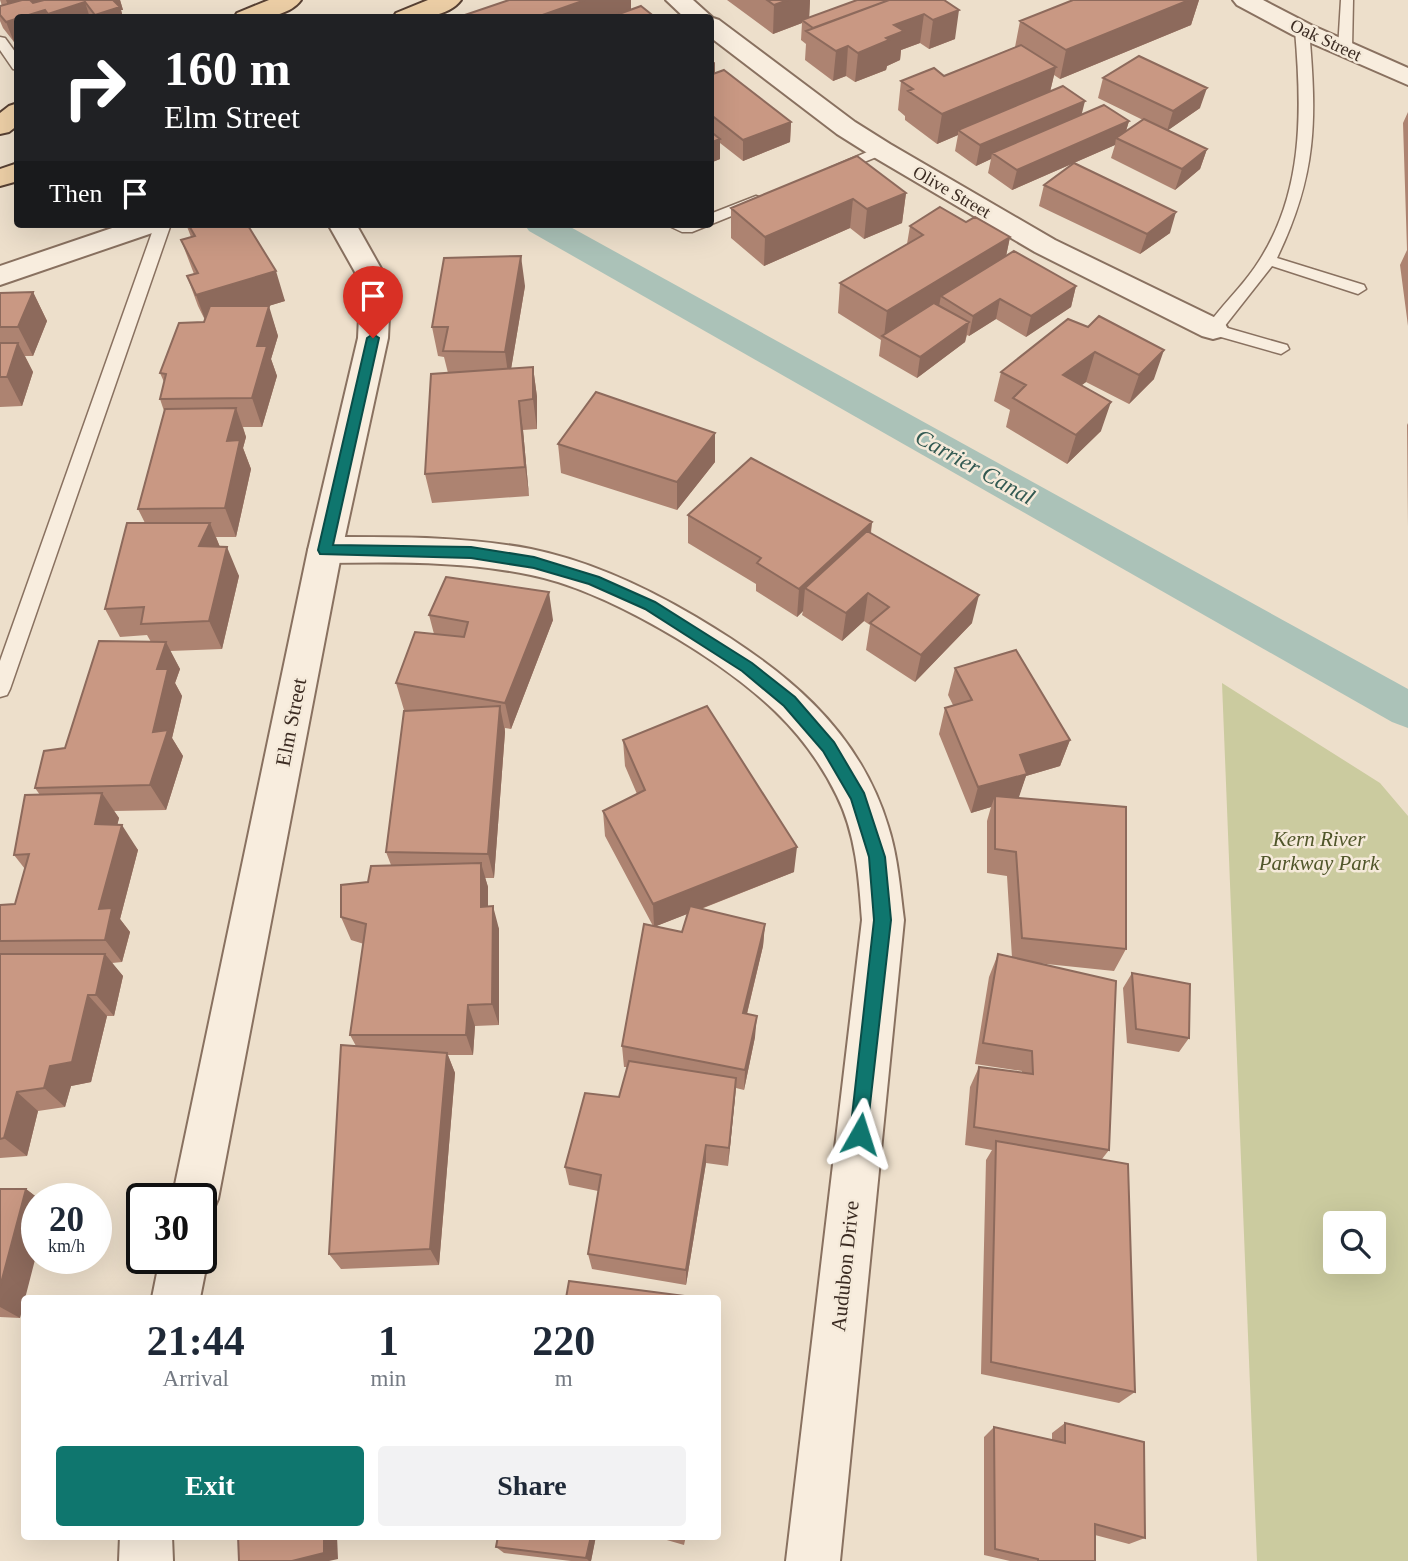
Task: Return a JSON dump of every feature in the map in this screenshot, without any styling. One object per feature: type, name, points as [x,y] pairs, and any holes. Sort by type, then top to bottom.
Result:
[{"type":"main road","points":[[256,14],[289,0]]},
{"type":"main road","points":[[419,14],[439,8]]},
{"type":"main road","points":[[0,126],[14,114]]},
{"type":"street","points":[[678,0],[696,14]]},
{"type":"street","name":"Oak Street","points":[[1255,2],[1302,30],[1408,77]]},
{"type":"street","name":"Olive Street","points":[[714,28],[846,128],[881,150],[1045,246],[1213,329]]},
{"type":"street","points":[[0,276],[139,228]]},
{"type":"street","name":"Elm Street","points":[[198,1183],[325,550],[373,338],[375,295],[369,272],[349,237],[329,228]]},
{"type":"street","name":"Audubon Drive","points":[[325,550],[471,552],[534,563],[594,580],[650,606],[747,667],[789,701],[829,746],[858,798],[877,857],[883,920],[813,1561]]},
{"type":"street","points":[[177,1295],[181,1274]]},
{"type":"street","points":[[146,1540],[146,1561]]},
{"type":"lane","points":[[1345,49],[1347,0]]},
{"type":"lane","points":[[1281,349],[1213,329],[1268,260],[1290,212],[1303,171],[1308,108],[1302,30]]},
{"type":"lane","points":[[0,41],[14,60]]},
{"type":"lane","points":[[820,175],[881,150]]},
{"type":"lane","points":[[714,218],[771,195]]},
{"type":"lane","points":[[0,689],[162,228]]},
{"type":"lane","points":[[1268,260],[1358,289]]},
{"type":"green space","name":"Kern River Parkway Park","points":[[1222,683],[1380,783],[1408,816],[1408,1561],[1257,1561]]},
{"type":"building","points":[[22,0],[30,0],[33,3],[44,0],[113,0],[120,7],[94,14],[85,2],[48,14],[45,10],[32,14],[14,14],[14,20],[6,22],[0,15],[0,6]]},
{"type":"building","points":[[509,0],[585,0],[545,14],[468,14]]},
{"type":"building","points":[[767,0],[788,0],[774,5]]},
{"type":"building","points":[[857,0],[889,0],[813,28],[802,20]]},
{"type":"building","points":[[889,0],[944,0],[959,10],[933,20],[924,14],[894,25],[904,31],[858,53],[848,46],[836,51],[806,31]]},
{"type":"building","points":[[1073,0],[1189,0],[1066,50],[1020,21]]},
{"type":"building","points":[[641,6],[651,14],[619,14]]},
{"type":"building","points":[[1021,45],[1056,67],[942,114],[908,91],[913,89],[901,81],[934,68],[944,76]]},
{"type":"building","points":[[1139,56],[1207,88],[1173,111],[1103,78]]},
{"type":"building","points":[[724,70],[791,122],[743,140],[714,117],[714,74]]},
{"type":"building","points":[[1063,86],[1085,101],[980,145],[958,130]]},
{"type":"building","points":[[1104,105],[1129,121],[1017,170],[992,153]]},
{"type":"building","points":[[1144,119],[1207,149],[1182,169],[1116,138]]},
{"type":"building","points":[[857,156],[906,193],[867,209],[853,199],[765,237],[731,208]]},
{"type":"building","points":[[1074,163],[1176,212],[1147,234],[1044,185]]},
{"type":"building","points":[[940,207],[966,222],[975,217],[1010,237],[887,311],[840,283],[923,235],[910,226]]},
{"type":"building","points":[[190,228],[249,228],[276,271],[196,295],[187,276],[198,273],[181,240],[195,236]]},
{"type":"building","points":[[1014,251],[1076,286],[1031,316],[1000,299],[973,316],[941,296]]},
{"type":"building","points":[[521,256],[505,352],[443,351],[448,327],[432,327],[444,258]]},
{"type":"building","points":[[33,292],[18,327],[0,327],[0,293]]},
{"type":"building","points":[[934,303],[969,322],[920,357],[882,336]]},
{"type":"building","points":[[210,306],[269,306],[257,346],[267,346],[252,398],[160,399],[166,374],[160,373],[179,323],[204,322]]},
{"type":"building","points":[[1099,316],[1164,350],[1139,375],[1095,352],[1063,375],[1111,402],[1076,435],[1013,398],[1026,385],[1001,372],[1068,319],[1088,327]]},
{"type":"building","points":[[0,343],[18,343],[7,377],[0,377]]},
{"type":"building","points":[[533,367],[533,399],[519,401],[525,467],[425,474],[431,374]]},
{"type":"building","points":[[596,392],[715,433],[677,482],[558,444]]},
{"type":"building","points":[[236,408],[227,441],[240,440],[225,508],[138,509],[165,409]]},
{"type":"building","points":[[751,458],[872,522],[799,589],[757,563],[761,558],[688,515]]},
{"type":"building","points":[[127,523],[210,523],[199,546],[227,547],[209,621],[141,624],[144,607],[105,609]]},
{"type":"building","points":[[867,531],[979,595],[921,655],[870,623],[889,607],[868,593],[846,613],[805,588]]},
{"type":"building","points":[[446,577],[549,592],[505,703],[396,683],[415,632],[464,637],[468,622],[429,615]]},
{"type":"building","points":[[99,641],[166,642],[157,669],[168,669],[153,732],[168,730],[150,785],[35,788],[44,751],[65,748]]},
{"type":"building","points":[[1016,650],[1070,740],[1020,755],[1027,774],[978,787],[945,708],[972,700],[955,668]]},
{"type":"building","points":[[500,706],[488,854],[386,852],[404,711]]},
{"type":"building","points":[[707,706],[797,847],[653,904],[603,811],[645,790],[623,740]]},
{"type":"building","points":[[102,793],[95,824],[122,825],[99,909],[112,908],[105,940],[0,941],[0,905],[15,904],[29,854],[14,855],[25,795]]},
{"type":"building","points":[[995,796],[1126,807],[1126,949],[1022,938],[1016,852],[995,849]]},
{"type":"building","points":[[481,863],[481,907],[493,906],[492,1004],[468,1005],[466,1035],[350,1035],[366,924],[341,917],[341,885],[368,882],[371,866]]},
{"type":"building","points":[[690,906],[765,924],[743,1013],[757,1016],[745,1070],[622,1046],[644,924],[682,932]]},
{"type":"building","points":[[0,954],[105,954],[96,995],[88,995],[72,1062],[50,1066],[44,1088],[17,1092],[4,1138],[0,1139]]},
{"type":"building","points":[[998,954],[1116,981],[1109,1150],[974,1127],[979,1067],[1033,1074],[1032,1051],[983,1043]]},
{"type":"building","points":[[1132,973],[1190,984],[1189,1038],[1136,1029]]},
{"type":"building","points":[[341,1045],[447,1053],[430,1249],[329,1254]]},
{"type":"building","points":[[629,1061],[736,1078],[729,1148],[706,1145],[686,1270],[588,1254],[601,1175],[565,1167],[585,1093],[619,1097]]},
{"type":"building","points":[[996,1141],[1128,1164],[1135,1392],[991,1362]]},
{"type":"building","points":[[0,1189],[21,1189],[21,1208],[0,1287]]},
{"type":"building","points":[[569,1281],[677,1295],[567,1295]]},
{"type":"building","points":[[1065,1423],[1144,1442],[1145,1538],[1095,1524],[1095,1561],[1038,1561],[995,1549],[994,1427],[1065,1443]]},
{"type":"building","points":[[238,1540],[324,1540],[324,1553],[292,1561],[239,1561]]},
{"type":"building","points":[[497,1540],[590,1540],[586,1558],[496,1547]]},
{"type":"waterway","name":"Carrier Canal","points":[[548,228],[1408,710]]},
{"type":"route","points":[[373,338],[325,550],[471,552],[534,563],[594,580],[650,606],[747,667],[789,701],[829,746],[858,798],[877,857],[883,920],[860,1134]]}]
